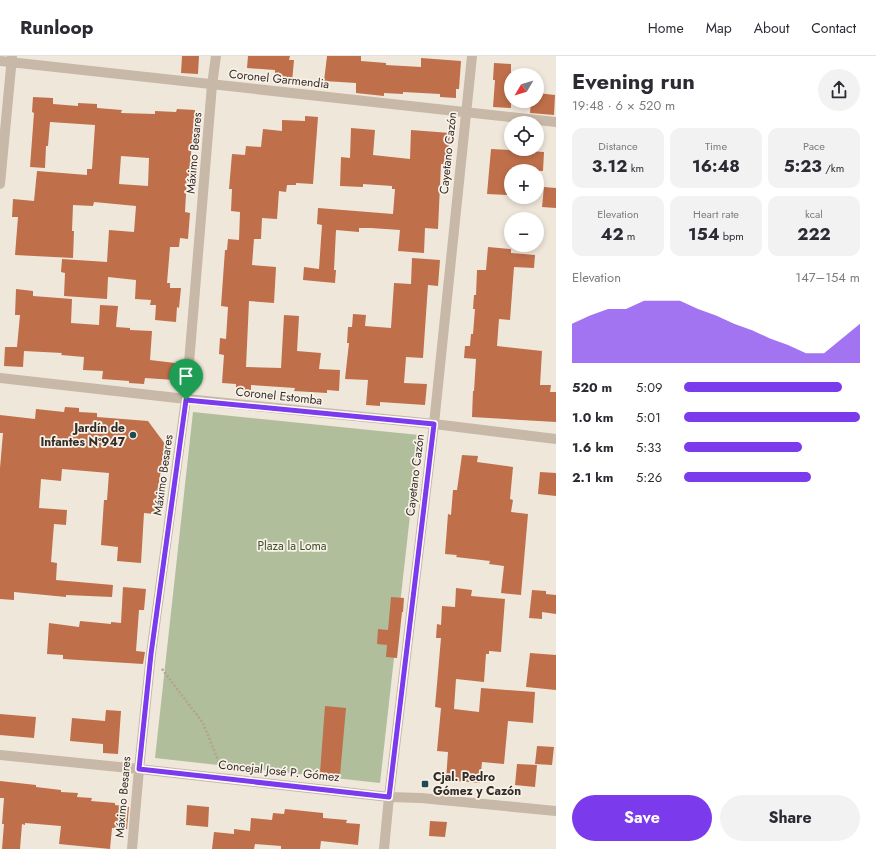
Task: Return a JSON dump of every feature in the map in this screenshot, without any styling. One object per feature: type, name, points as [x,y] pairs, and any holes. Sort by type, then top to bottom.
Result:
[{"type":"street","name":"Máximo Besares","points":[[132,849],[151,654],[186,400],[212,85],[216,56]]},
{"type":"street","name":"Cayetano Cazón","points":[[384,849],[434,424],[472,56]]},
{"type":"street","name":"Coronel Garmendia","points":[[0,61],[12,59],[212,85],[556,122]]},
{"type":"street","points":[[0,184],[12,59]]},
{"type":"street","name":"Coronel Estomba","points":[[0,378],[186,400],[434,424],[556,439]]},
{"type":"street","name":"Concejal José P. Gómez","points":[[0,755],[226,778],[389,797],[421,798],[556,811]]},
{"type":"path","points":[[151,654],[203,723],[226,778]]},
{"type":"green space","name":"Plaza la Loma","points":[[193,412],[419,435],[380,783],[155,758]]},
{"type":"building","points":[[182,56],[199,56],[198,74],[181,73]]},
{"type":"building","points":[[248,56],[290,56],[289,60],[294,60],[292,82],[275,80],[275,70],[247,68]]},
{"type":"building","points":[[327,56],[361,56],[361,61],[386,63],[386,65],[421,67],[421,58],[461,61],[459,89],[456,89],[456,98],[440,97],[440,94],[403,92],[403,94],[384,93],[384,96],[356,93],[356,83],[324,81]]},
{"type":"building","points":[[494,63],[511,64],[511,68],[504,68],[504,108],[493,107],[495,80],[493,80]]},
{"type":"building","points":[[544,94],[555,95],[554,115],[530,113],[530,108],[544,108]]},
{"type":"building","points":[[33,97],[53,98],[53,104],[78,106],[78,103],[97,104],[97,108],[122,110],[121,113],[155,114],[155,111],[176,112],[177,109],[195,110],[189,176],[187,176],[185,212],[190,213],[188,239],[180,238],[179,247],[170,247],[167,283],[170,283],[170,288],[181,288],[176,322],[155,320],[156,305],[150,305],[151,300],[135,299],[136,280],[108,277],[107,299],[64,296],[65,273],[61,272],[62,259],[107,262],[109,230],[134,232],[136,206],[94,202],[93,206],[73,205],[73,258],[15,255],[18,217],[12,217],[13,199],[34,201],[37,171],[87,175],[87,169],[92,169],[95,125],[50,122],[48,146],[46,146],[45,168],[30,167],[34,113],[32,112]],"holes":[[[121,156],[149,158],[148,186],[119,184]]]},
{"type":"building","points":[[305,116],[318,117],[313,184],[296,183],[296,185],[287,185],[286,192],[279,191],[277,219],[262,218],[261,239],[254,239],[252,265],[276,267],[274,303],[249,301],[246,367],[281,368],[284,315],[299,316],[297,351],[321,353],[319,369],[340,370],[339,391],[327,390],[327,393],[294,391],[295,388],[251,385],[251,390],[236,390],[236,384],[222,383],[224,355],[219,354],[220,338],[226,339],[228,307],[221,306],[225,250],[227,250],[228,239],[239,240],[240,212],[231,211],[232,189],[229,189],[232,154],[245,155],[246,146],[261,147],[263,129],[282,131],[282,120],[305,121]]},
{"type":"building","points":[[351,128],[375,130],[373,155],[410,159],[411,130],[450,133],[447,164],[441,164],[438,229],[425,228],[424,253],[398,251],[400,230],[359,228],[359,232],[336,230],[334,270],[336,270],[335,283],[303,280],[304,267],[319,269],[322,225],[317,224],[318,208],[393,214],[395,189],[392,189],[392,186],[363,184],[363,187],[340,186],[341,157],[350,158]]},
{"type":"building","points":[[491,149],[504,150],[504,156],[544,156],[543,164],[504,164],[504,195],[487,194]]},
{"type":"building","points":[[544,187],[556,188],[556,208],[542,207],[542,204],[544,204]]},
{"type":"building","points":[[488,247],[504,248],[504,252],[535,255],[534,268],[514,267],[510,320],[499,319],[497,346],[542,351],[540,385],[551,385],[550,392],[556,392],[556,422],[472,417],[476,359],[464,358],[465,346],[470,346],[471,334],[473,334],[475,309],[473,309],[474,295],[476,295],[477,270],[486,270]]},
{"type":"building","points":[[412,258],[440,260],[438,286],[428,285],[423,358],[406,357],[404,383],[427,384],[425,405],[380,402],[380,406],[366,405],[368,380],[345,379],[349,343],[347,343],[348,327],[352,327],[353,314],[366,315],[365,326],[391,328],[394,283],[411,284]]},
{"type":"building","points":[[16,289],[33,291],[33,296],[72,299],[71,323],[99,325],[100,305],[118,306],[116,327],[130,328],[130,330],[152,331],[150,360],[175,363],[174,380],[145,378],[144,384],[129,383],[129,381],[102,379],[103,371],[83,370],[84,357],[61,355],[62,353],[24,351],[23,367],[4,366],[5,347],[17,347],[20,315],[15,315]]},
{"type":"building","points":[[65,407],[79,408],[79,412],[97,413],[97,417],[148,421],[165,444],[154,514],[144,513],[141,563],[117,561],[118,547],[101,545],[104,500],[107,500],[109,473],[62,469],[61,481],[41,479],[39,508],[67,510],[66,525],[54,524],[51,562],[57,563],[56,580],[113,585],[112,597],[66,595],[66,597],[14,592],[14,600],[0,599],[0,468],[3,433],[0,433],[0,415],[35,419],[36,409],[64,412]]},
{"type":"building","points":[[462,455],[478,456],[477,462],[513,467],[510,499],[513,500],[511,512],[528,514],[521,595],[501,593],[504,566],[489,564],[490,561],[456,557],[457,555],[445,554],[448,514],[451,515],[453,490],[457,490]]},
{"type":"building","points":[[540,472],[556,473],[556,496],[538,494]]},
{"type":"building","points":[[123,587],[146,589],[144,610],[139,610],[136,651],[145,652],[143,664],[63,659],[63,655],[47,654],[49,623],[79,627],[80,621],[111,624],[111,622],[121,623]]},
{"type":"building","points":[[456,588],[472,590],[471,596],[505,599],[501,652],[489,651],[489,654],[486,654],[484,682],[456,679],[454,709],[479,712],[481,688],[535,692],[533,723],[508,721],[504,764],[482,762],[480,783],[446,780],[448,752],[437,751],[441,708],[435,707],[441,638],[436,638],[437,624],[441,625],[442,606],[455,607]]},
{"type":"building","points":[[532,590],[546,591],[546,594],[556,595],[556,614],[542,612],[542,619],[529,618]]},
{"type":"building","points":[[391,597],[404,598],[397,658],[386,657],[387,645],[377,644],[378,629],[388,630]]},
{"type":"building","points":[[530,653],[556,655],[556,690],[526,687]]},
{"type":"building","points":[[325,706],[346,708],[340,775],[320,773]]},
{"type":"building","points":[[106,710],[121,711],[118,754],[103,753],[103,744],[70,741],[72,718],[105,721]]},
{"type":"building","points":[[0,714],[36,717],[34,738],[0,735]]},
{"type":"building","points":[[537,746],[554,747],[552,765],[535,764]]},
{"type":"building","points":[[517,764],[537,765],[535,787],[515,785]]},
{"type":"building","points":[[0,781],[36,785],[36,787],[61,790],[61,792],[78,793],[77,797],[92,798],[91,801],[115,803],[115,805],[129,807],[127,829],[112,828],[110,849],[59,844],[61,826],[25,823],[25,825],[22,824],[20,849],[2,849],[4,798],[0,798]]},
{"type":"building","points":[[187,805],[209,807],[208,827],[186,825]]},
{"type":"building","points":[[285,809],[323,813],[323,818],[347,820],[346,823],[360,824],[358,845],[321,841],[320,849],[281,849],[281,846],[255,844],[254,849],[212,849],[214,832],[234,834],[234,829],[250,831],[251,818],[272,820],[273,813],[284,814]]},
{"type":"building","points":[[430,821],[447,822],[445,837],[429,836]]},
{"type":"place","name":"Jardín de Infantes Nº947","points":[[133,435]]},
{"type":"place","name":"Cjal. Pedro Gómez y Cazón","points":[[425,784]]},
{"type":"route","points":[[186,400],[434,424],[389,797],[139,769],[151,654],[186,400]]}]
